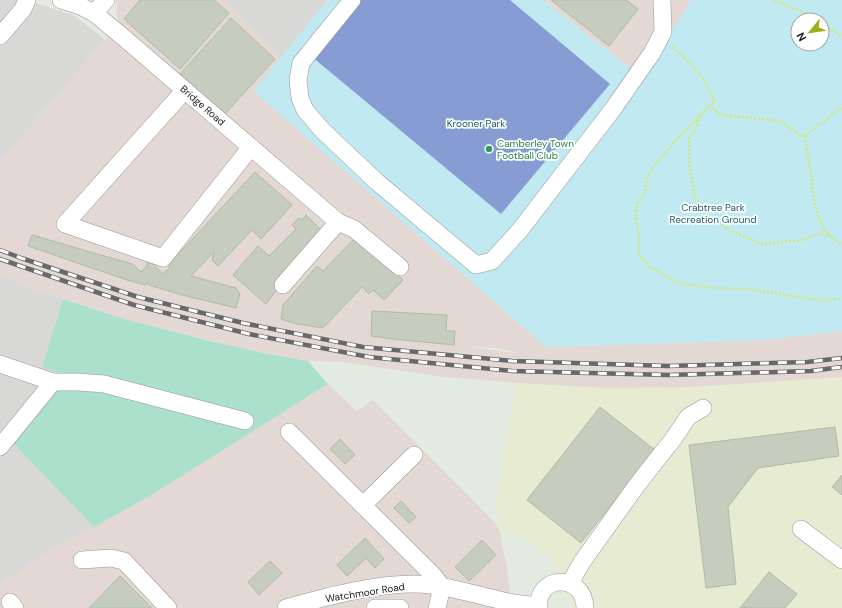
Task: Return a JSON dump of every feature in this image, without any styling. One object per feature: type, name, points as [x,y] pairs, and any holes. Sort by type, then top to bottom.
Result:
[{"type":"street","points":[[0,36],[23,9],[27,0]]},
{"type":"street","name":"Bridge Road","points":[[61,0],[80,6],[94,13],[338,222],[354,229],[400,267]]},
{"type":"street","points":[[94,13],[106,0]]},
{"type":"street","points":[[350,1],[301,63],[298,80],[300,98],[305,110],[322,130],[371,177],[476,266],[492,260],[520,230],[613,109],[652,53],[663,32],[662,0]]},
{"type":"street","points":[[185,90],[65,224],[163,258],[251,147]]},
{"type":"street","points":[[283,286],[338,222]]},
{"type":"street","points":[[0,364],[53,382],[104,384],[245,420]]},
{"type":"street","points":[[0,447],[53,382]]},
{"type":"street","points":[[585,608],[583,596],[576,587],[570,583],[582,562],[688,417],[703,408]]},
{"type":"street","points":[[289,432],[433,575],[442,587],[437,608]]},
{"type":"street","points":[[363,506],[414,455]]},
{"type":"street","points":[[801,529],[842,560]]},
{"type":"street","points":[[82,560],[111,558],[124,561],[168,608]]},
{"type":"street","name":"Watchmoor Road","points":[[286,608],[313,600],[346,593],[396,585],[430,585],[459,589],[510,602],[539,607],[541,595],[547,587],[559,582],[570,583]]},
{"type":"street","points":[[375,608],[400,608]]},
{"type":"path","points":[[774,0],[802,12]]},
{"type":"path","points":[[830,29],[842,36]]},
{"type":"path","points":[[663,32],[672,47],[695,66],[715,102],[708,106],[692,122],[654,166],[646,180],[645,193],[637,204],[635,216],[639,234],[639,256],[648,266],[681,284],[713,288],[748,289],[825,301],[842,298]]},
{"type":"path","points":[[708,106],[722,115],[781,121],[796,133],[805,136]]},
{"type":"path","points":[[805,136],[842,107]]},
{"type":"path","points":[[700,115],[695,130],[689,139],[689,161],[694,194],[708,217],[717,220],[729,230],[762,244],[803,240],[819,233],[829,236],[842,244]]},
{"type":"path","points":[[805,136],[812,197],[818,218],[829,236]]},
{"type":"shaded area","points":[[0,0],[27,0],[75,16],[105,40],[0,162]]},
{"type":"shaded area","points":[[114,0],[225,0],[281,58],[254,91],[546,347],[762,340],[842,331],[842,377],[691,387],[606,388],[444,377],[342,362],[308,361],[236,347],[121,318],[26,286],[0,275],[0,162],[105,40],[119,22],[116,14],[117,3]],"holes":[[[467,346],[495,348],[522,354]]]},
{"type":"shaded area","points":[[225,0],[328,0],[281,58]]},
{"type":"shaded area","points":[[543,0],[689,0],[690,4],[641,77]]},
{"type":"shaded area","points":[[0,275],[63,299],[42,367],[68,376],[13,443],[94,527],[43,555],[0,585]]},
{"type":"shaded area","points":[[63,299],[121,318],[210,341],[308,361],[328,384],[153,494],[94,527],[13,443],[67,376],[42,367]]},
{"type":"shaded area","points":[[842,377],[842,608],[573,608],[549,554],[498,526],[497,502],[500,478],[506,436],[518,383],[606,388],[691,387]]},
{"type":"shaded area","points":[[328,384],[357,411],[373,400],[498,526],[507,567],[512,608],[0,608],[0,585],[43,555],[153,494]]},
{"type":"green space","points":[[328,0],[543,0],[640,76],[690,4],[689,0],[842,0],[842,331],[762,340],[546,347],[253,91]]},
{"type":"green space","name":"Camberley Town Football Club","points":[[358,0],[510,0],[610,84],[501,214],[311,56]]},
{"type":"building","points":[[140,0],[214,0],[229,13],[180,69],[124,19]]},
{"type":"building","points":[[551,0],[626,0],[638,9],[609,46]]},
{"type":"building","points":[[231,18],[275,59],[223,116],[179,75]]},
{"type":"building","points":[[255,172],[292,205],[261,239],[252,230],[218,266],[212,260],[214,252],[191,276],[236,288],[240,294],[236,308],[182,295],[149,285],[147,283],[145,285],[127,280],[28,246],[32,235],[132,264],[141,272],[146,267],[148,260],[163,274],[169,268],[170,263]]},
{"type":"building","points":[[306,215],[323,232],[266,304],[233,275],[258,246],[269,256],[296,229],[292,225],[299,218],[302,220]]},
{"type":"building","points":[[357,236],[403,280],[384,300],[373,290],[369,294],[362,287],[323,328],[297,324],[281,319],[283,305],[317,266],[323,271]]},
{"type":"building","points":[[372,311],[447,315],[446,331],[455,331],[454,345],[371,336]]},
{"type":"building","points":[[600,407],[655,450],[581,543],[527,500]]},
{"type":"building","points":[[835,427],[839,456],[758,468],[728,507],[736,584],[706,588],[689,445]]},
{"type":"building","points":[[340,439],[355,455],[345,464],[330,449]]},
{"type":"building","points":[[842,475],[842,495],[832,487]]},
{"type":"building","points":[[401,501],[416,517],[409,523],[394,508]]},
{"type":"building","points":[[365,538],[384,559],[375,568],[366,558],[347,576],[337,565]]},
{"type":"building","points":[[482,540],[496,555],[469,581],[455,567]]},
{"type":"building","points":[[270,561],[282,573],[259,595],[248,582]]},
{"type":"building","points":[[769,572],[797,594],[785,608],[740,608]]},
{"type":"building","points":[[120,576],[152,608],[89,608]]},
{"type":"railway","points":[[0,250],[138,297],[243,323],[363,347],[512,361],[668,366],[807,362],[842,358]]},
{"type":"railway","points":[[0,259],[134,305],[249,334],[369,357],[512,371],[669,375],[811,371],[842,367]]},
{"type":"place","name":"Camberley Town Football Club","points":[[489,149]]},
{"type":"park label","name":"Krooner Park","points":[[476,123]]},
{"type":"park label","name":"Crabtree Park Recreation Ground","points":[[713,212]]}]
